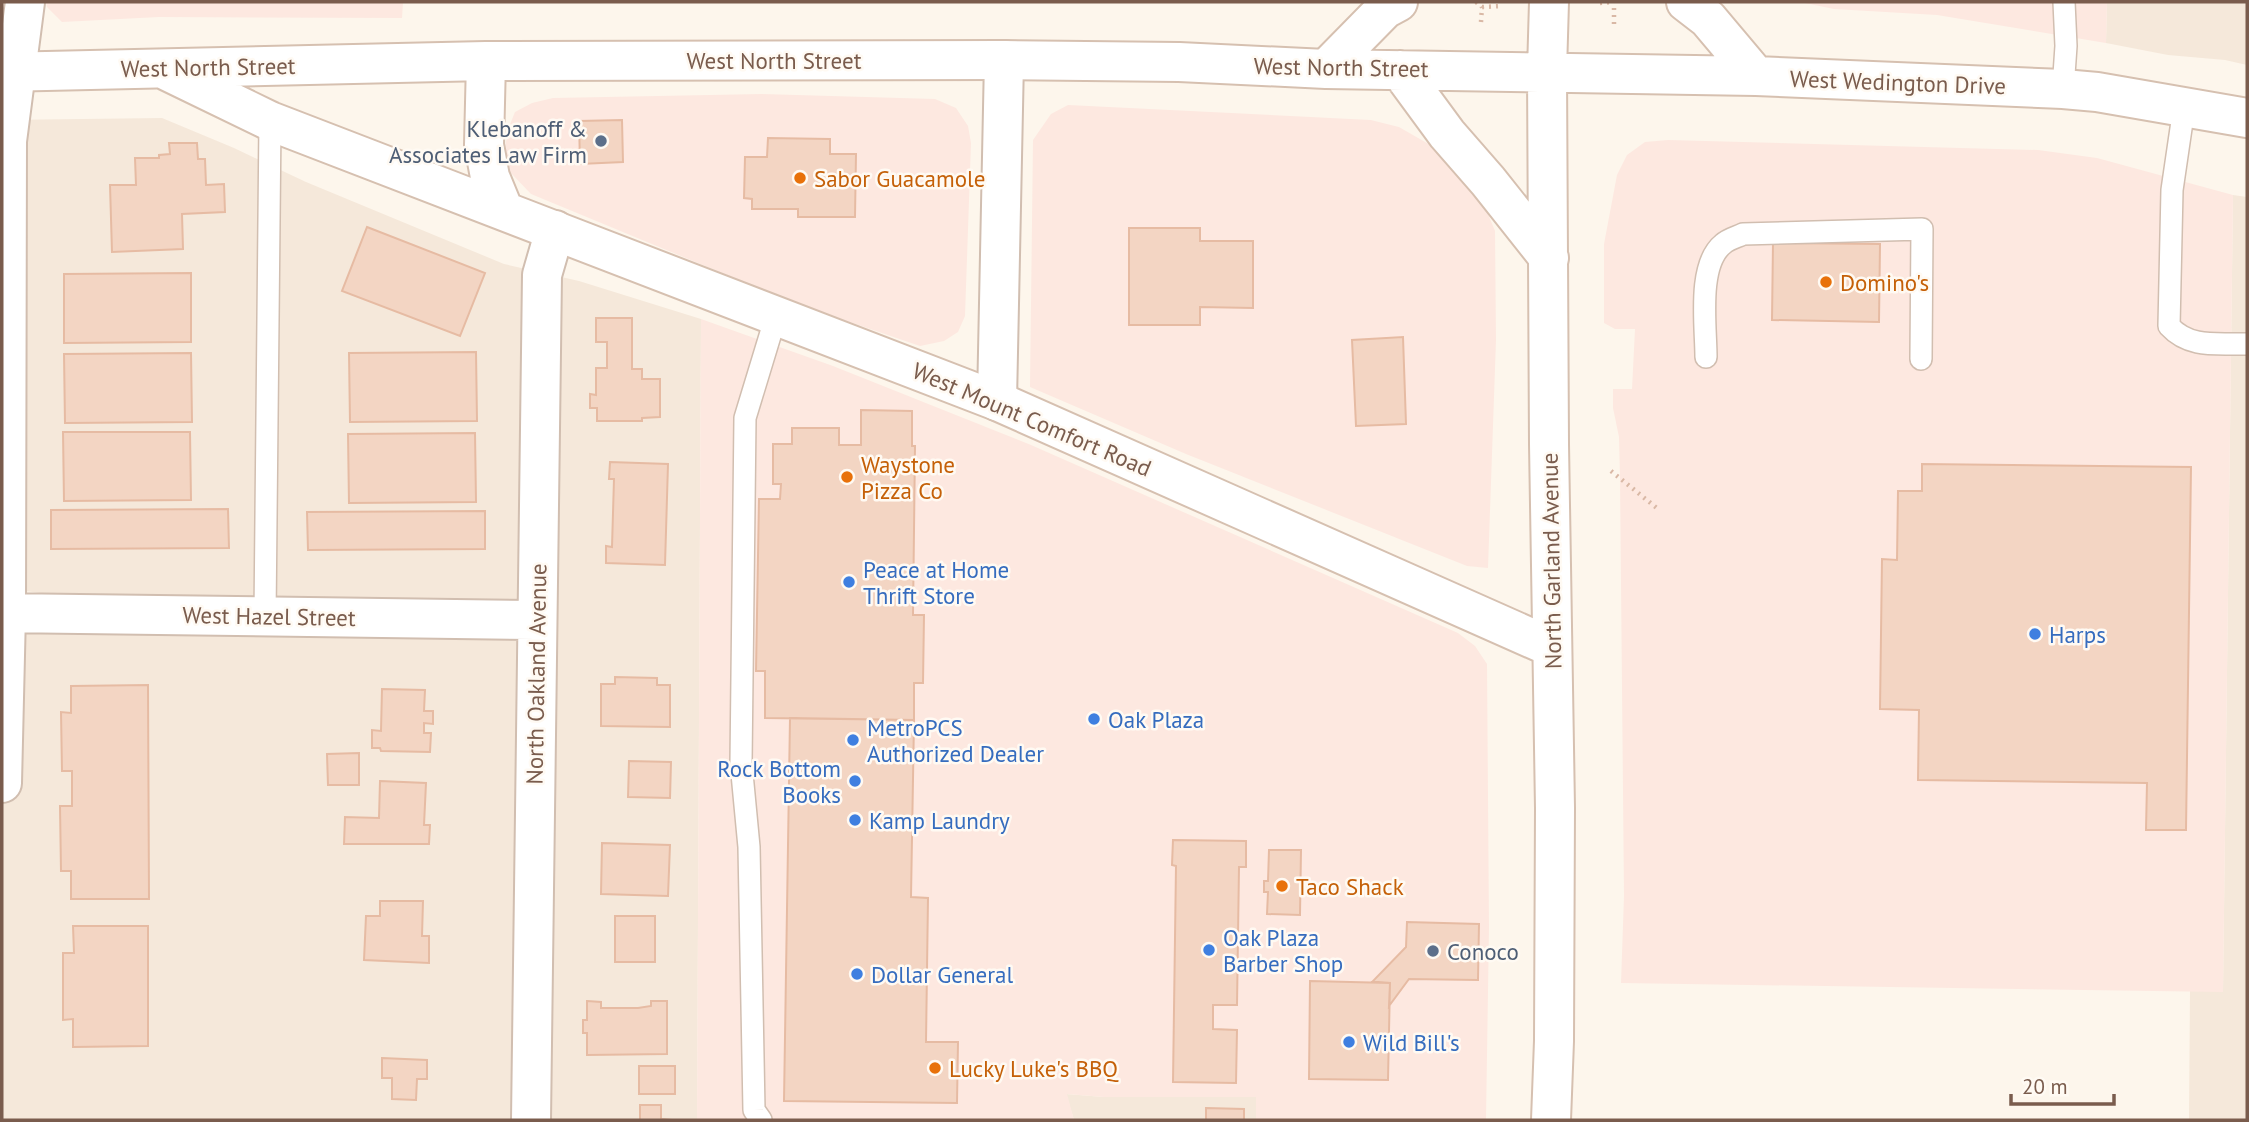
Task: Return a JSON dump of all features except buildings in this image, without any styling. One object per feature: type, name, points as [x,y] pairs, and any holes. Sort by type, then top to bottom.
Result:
[{"type":"main road","points":[[2,783],[9,72],[25,2]]},
{"type":"main road","points":[[1326,69],[1385,9],[1398,2]]},
{"type":"main road","name":"North Garland Avenue","points":[[1549,2],[1547,71],[1555,906],[1551,1120]]},
{"type":"main road","points":[[1686,2],[1708,19],[1756,76]]},
{"type":"main road","points":[[996,401],[1004,60]]},
{"type":"main road","name":"West North Street","points":[[9,72],[486,61],[1004,60],[1179,62],[1326,69],[1547,71]]},
{"type":"main road","points":[[486,61],[484,145],[490,177],[505,211]]},
{"type":"main road","name":"West Mount Comfort Road","points":[[161,68],[270,121],[996,401],[1551,647]]},
{"type":"main road","points":[[1400,69],[1447,134],[1549,258]]},
{"type":"main road","name":"West Wedington Drive","points":[[1547,71],[1756,76],[2063,89],[2097,92],[2247,118]]},
{"type":"main road","name":"North Oakland Avenue","points":[[531,1120],[542,275],[555,230]]},
{"type":"main road","name":"West Hazel Street","points":[[4,613],[536,620]]},
{"type":"lane","points":[[2063,89],[2066,46],[2064,2]]},
{"type":"lane","points":[[2184,107],[2172,190],[2169,326],[2179,337],[2197,343],[2247,344]]},
{"type":"lane","points":[[265,617],[270,121]]},
{"type":"lane","points":[[1706,357],[1706,277],[1711,260],[1723,244],[1743,234],[1922,229],[1921,359]]},
{"type":"lane","points":[[761,1120],[754,1110],[749,847],[741,763],[744,418],[776,316]]},
{"type":"path","points":[[1476,2],[1482,7],[1502,6]]},
{"type":"path","points":[[1600,3],[1615,2],[1614,24]]},
{"type":"path","points":[[1481,22],[1482,7]]},
{"type":"path","points":[[1611,471],[1658,509]]},
{"type":"shaded area","points":[[46,2],[403,2],[402,18],[159,17],[62,22],[47,7]]},
{"type":"shaded area","points":[[1800,2],[2107,2],[2106,43],[1937,15],[1834,9]]},
{"type":"shaded area","points":[[2107,2],[2247,2],[2247,65],[2225,60],[2168,55],[2106,43]]},
{"type":"shaded area","points":[[762,94],[935,99],[956,108],[968,126],[971,143],[965,316],[958,332],[944,341],[920,346],[797,304],[531,194],[510,172],[504,152],[515,112],[532,103],[553,98]]},
{"type":"shaded area","points":[[1068,105],[1371,120],[1399,127],[1439,150],[1484,204],[1495,231],[1496,340],[1488,568],[1467,566],[1186,454],[1030,387],[1033,140],[1051,114]]},
{"type":"shaded area","points":[[162,118],[306,182],[504,264],[579,281],[701,319],[697,1120],[2,1120],[2,783],[6,613],[200,614],[2,588],[2,120]]},
{"type":"shaded area","points":[[1668,140],[2038,150],[2097,158],[2233,195],[2223,992],[1621,983],[1624,896],[1620,478],[1619,437],[1613,408],[1613,389],[1632,389],[1635,329],[1615,329],[1604,323],[1604,244],[1617,175],[1627,155],[1645,142]]},
{"type":"shaded area","points":[[2233,195],[2247,197],[2247,1120],[2189,1120],[2190,991],[2223,991]]},
{"type":"shaded area","name":"Oak Plaza","points":[[701,319],[833,366],[1031,445],[1458,633],[1475,646],[1487,664],[1489,927],[1486,1120],[1256,1120],[1256,1097],[1104,1097],[1067,1094],[1074,1120],[697,1120]]},
{"type":"shaded area","points":[[1066,1094],[1104,1097],[1256,1097],[1256,1120],[1074,1120]]},
{"type":"place","name":"Klebanoff & Associates Law Firm","points":[[601,141]]},
{"type":"place","name":"Sabor Guacamole","points":[[800,178]]},
{"type":"place","name":"Domino's","points":[[1826,282]]},
{"type":"place","name":"Waystone Pizza Co","points":[[847,477]]},
{"type":"place","name":"Peace at Home Thrift Store","points":[[849,582]]},
{"type":"place","name":"Harps","points":[[2035,634]]},
{"type":"place","name":"Oak Plaza","points":[[1094,719]]},
{"type":"place","name":"MetroPCS Authorized Dealer","points":[[853,740]]},
{"type":"place","name":"Rock Bottom Books","points":[[855,781]]},
{"type":"place","name":"Kamp Laundry","points":[[855,820]]},
{"type":"place","name":"Taco Shack","points":[[1282,886]]},
{"type":"place","name":"Oak Plaza Barber Shop","points":[[1209,950]]},
{"type":"place","name":"Conoco","points":[[1433,951]]},
{"type":"place","name":"Dollar General","points":[[857,974]]},
{"type":"place","name":"Wild Bill's","points":[[1349,1042]]},
{"type":"place","name":"Lucky Luke's BBQ","points":[[935,1068]]}]
